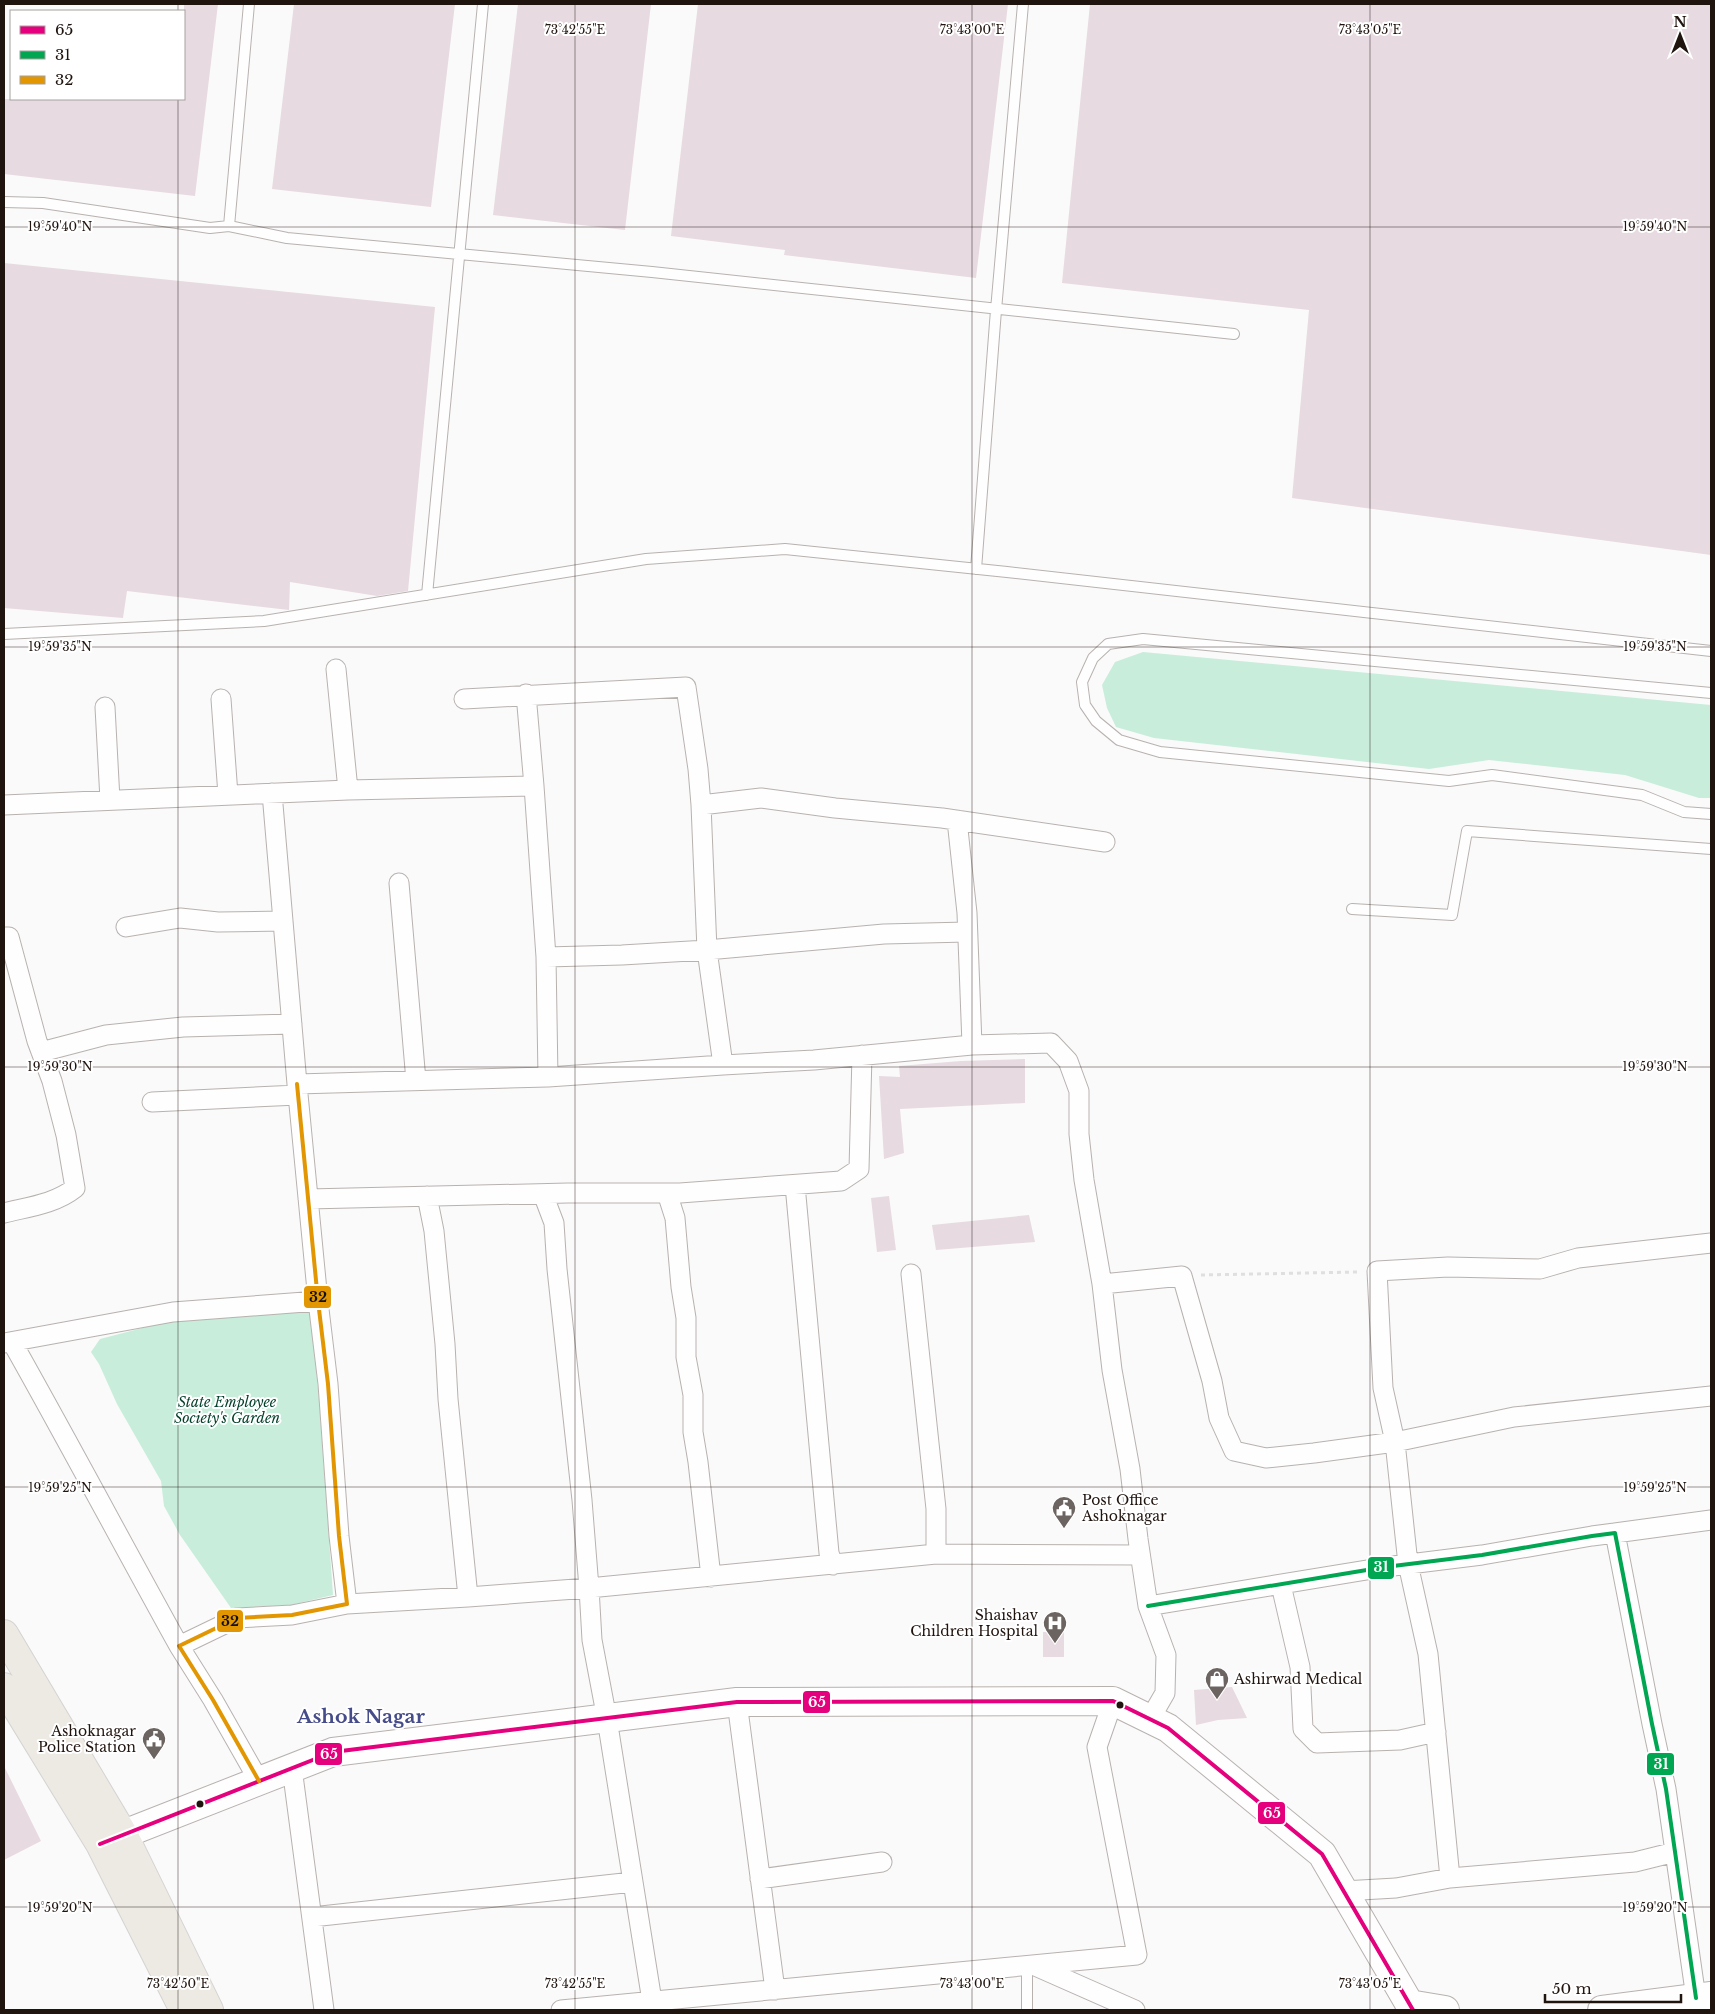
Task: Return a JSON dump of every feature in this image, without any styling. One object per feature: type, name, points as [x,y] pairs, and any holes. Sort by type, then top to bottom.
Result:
[{"type":"main road","points":[[4,1634],[111,1839],[209,2010]]},
{"type":"main road","points":[[4,1687],[111,1839],[184,2010]]},
{"type":"street","points":[[336,669],[348,790]]},
{"type":"street","points":[[464,699],[526,694],[686,687],[698,769],[701,805],[707,950],[723,1065]]},
{"type":"street","points":[[526,694],[546,957],[548,1077]]},
{"type":"street","points":[[221,699],[228,795]]},
{"type":"street","points":[[105,707],[110,800]]},
{"type":"street","points":[[4,805],[348,790],[534,786]]},
{"type":"street","points":[[272,793],[297,1089],[328,1384],[339,1536],[347,1604]]},
{"type":"street","points":[[701,805],[761,798],[835,808],[957,820],[1105,842]]},
{"type":"street","points":[[957,820],[967,932],[972,1044]]},
{"type":"street","points":[[399,883],[416,1080]]},
{"type":"street","points":[[126,926],[180,918],[218,922],[283,921]]},
{"type":"street","points":[[546,957],[707,950],[884,934],[967,932]]},
{"type":"street","points":[[4,937],[9,937],[41,1052],[52,1081],[66,1135],[75,1188],[68,1194],[52,1201],[4,1213]]},
{"type":"street","points":[[41,1052],[106,1035],[183,1027],[292,1024]]},
{"type":"street","points":[[152,1102],[416,1080],[548,1077],[814,1060],[972,1044],[1051,1043],[1068,1060],[1079,1090],[1084,1180],[1102,1284],[1112,1370],[1130,1469],[1140,1556],[1148,1606],[1166,1655],[1165,1694],[1150,1719]]},
{"type":"street","points":[[308,1199],[667,1193],[841,1181],[859,1168],[862,1055]]},
{"type":"street","points":[[795,1185],[829,1553],[833,1565]]},
{"type":"street","points":[[667,1193],[675,1218],[680,1287],[686,1318],[686,1357],[693,1394],[693,1432],[710,1577]]},
{"type":"street","points":[[543,1194],[554,1223],[557,1269],[577,1451],[592,1640],[607,1719],[652,2001]]},
{"type":"street","points":[[426,1196],[434,1231],[445,1344],[448,1399],[468,1597]]},
{"type":"street","points":[[1450,1878],[1428,1654],[1408,1564],[1395,1442],[1383,1388],[1377,1271],[1448,1267],[1540,1269],[1578,1258],[1711,1243]]},
{"type":"street","points":[[911,1274],[936,1509],[936,1554]]},
{"type":"street","points":[[1102,1284],[1182,1276],[1212,1381],[1219,1418],[1234,1451],[1266,1458],[1395,1442],[1514,1417],[1711,1396]]},
{"type":"street","points":[[259,1781],[213,1700],[179,1646],[118,1537],[82,1467],[8,1343],[173,1312],[318,1301]]},
{"type":"street","points":[[1148,1606],[1408,1564],[1482,1556],[1615,1533],[1711,1520]]},
{"type":"street","points":[[1602,2010],[1704,1997],[1675,1852],[1666,1789],[1615,1533]]},
{"type":"street","points":[[179,1646],[237,1618],[292,1615],[347,1604],[589,1588],[936,1554],[1140,1556]]},
{"type":"street","points":[[1280,1585],[1300,1667],[1303,1730],[1317,1743],[1400,1740],[1436,1732]]},
{"type":"street","points":[[561,2010],[1137,1954],[1097,1747],[1113,1701]]},
{"type":"street","points":[[111,1839],[333,1752],[737,1702],[1113,1701],[1168,1728],[1322,1854],[1410,2008],[1445,2010]]},
{"type":"street","points":[[737,1702],[775,1990]]},
{"type":"street","points":[[292,1768],[324,2010]]},
{"type":"street","points":[[1344,1891],[1396,1888],[1450,1878],[1636,1862],[1675,1852]]},
{"type":"street","points":[[760,1879],[882,1862]]},
{"type":"street","points":[[312,1917],[633,1882]]},
{"type":"street","points":[[1030,1965],[1134,2010]]},
{"type":"lane","points":[[229,226],[249,4]]},
{"type":"lane","points":[[426,595],[482,4]]},
{"type":"lane","points":[[976,569],[996,310],[1023,4]]},
{"type":"lane","points":[[4,202],[43,203],[210,228],[229,226],[287,238],[652,272],[1234,334]]},
{"type":"lane","points":[[4,634],[264,621],[646,559],[785,549],[1711,651]]},
{"type":"lane","points":[[1711,693],[1143,639],[1108,644],[1093,658],[1082,682],[1085,705],[1096,721],[1119,740],[1160,752],[1449,781],[1492,775],[1642,795],[1684,812],[1711,814]]},
{"type":"lane","points":[[1352,909],[1452,915],[1467,831],[1711,849]]},
{"type":"lane","points":[[1027,2010],[1030,1965]]},
{"type":"path","points":[[1182,1276],[1377,1271]]},
{"type":"green space","points":[[1143,652],[1711,705],[1711,798],[1699,798],[1625,775],[1489,760],[1429,769],[1154,738],[1116,727],[1107,708],[1102,685],[1115,662]]},
{"type":"green space","name":"State Employee Society's Garden","points":[[310,1308],[319,1399],[333,1595],[291,1605],[231,1608],[180,1535],[164,1506],[161,1481],[117,1404],[99,1364],[91,1352],[100,1339],[177,1319]]},
{"type":"building","points":[[184,4],[218,4],[195,196],[4,174],[4,99],[185,100]]},
{"type":"building","points":[[294,4],[455,4],[431,207],[272,189]]},
{"type":"building","points":[[518,4],[651,4],[625,230],[493,215]]},
{"type":"building","points":[[698,4],[1008,4],[976,278],[784,255],[785,250],[671,236]]},
{"type":"building","points":[[1090,4],[1711,4],[1711,555],[1292,498],[1309,310],[1062,283]]},
{"type":"building","points":[[4,263],[435,307],[408,591],[377,596],[290,582],[289,610],[127,591],[123,618],[4,608]]},
{"type":"building","points":[[1025,1059],[1025,1103],[900,1109],[904,1153],[884,1159],[879,1076],[900,1077],[899,1066],[961,1061]]},
{"type":"building","points":[[889,1196],[896,1250],[877,1252],[871,1198]]},
{"type":"building","points":[[1029,1215],[1035,1242],[936,1250],[932,1225]]},
{"type":"building","points":[[1043,1632],[1064,1632],[1064,1657],[1043,1657]]},
{"type":"building","name":"Ashirwad Medical","points":[[1232,1687],[1247,1718],[1218,1720],[1196,1725],[1194,1690]]},
{"type":"building","points":[[4,1766],[41,1841],[4,1860]]},
{"type":"transit line","name":"32","points":[[259,1781],[213,1700],[179,1646],[237,1618],[292,1615],[347,1604],[339,1536],[328,1384],[297,1084]]},
{"type":"transit line","name":"31","points":[[1148,1606],[1385,1567],[1482,1555],[1615,1533],[1666,1789],[1696,1998]]},
{"type":"transit line","name":"65","points":[[100,1844],[333,1752],[737,1702],[1113,1701],[1168,1728],[1322,1854],[1413,2010]]},
{"type":"place","name":"Post Office Ashoknagar","points":[[1064,1529]]},
{"type":"place","name":"Shaishav Children Hospital","points":[[1055,1644]]},
{"type":"place","name":"Ashirwad Medical","points":[[1217,1700]]},
{"type":"place","name":"Ashoknagar Police Station","points":[[154,1760]]},
{"type":"district","name":"Ashok Nagar","points":[[361,1716]]}]
